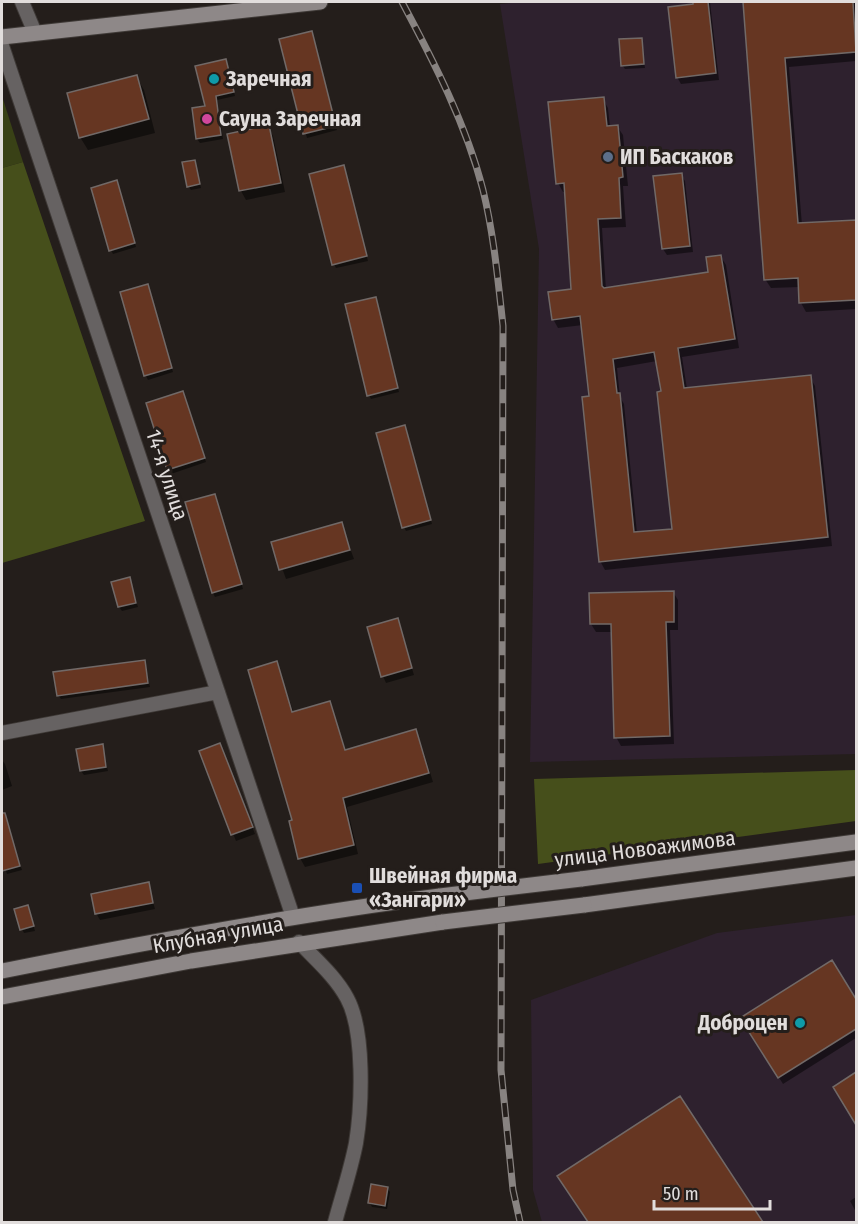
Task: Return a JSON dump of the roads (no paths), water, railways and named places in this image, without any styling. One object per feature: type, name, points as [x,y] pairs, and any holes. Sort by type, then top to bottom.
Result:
[{"type":"main road","points":[[2,37],[320,2]]},
{"type":"main road","name":"улица Новоажимова","points":[[440,896],[856,842]]},
{"type":"main road","name":"Клубная улица","points":[[2,997],[299,942],[856,868]]},
{"type":"main road","name":"Клубная улица","points":[[2,971],[293,917],[440,896]]},
{"type":"main road","points":[[293,917],[299,942]]},
{"type":"street","points":[[21,2],[35,33]]},
{"type":"street","name":"14-я улица","points":[[2,46],[293,917]]},
{"type":"street","points":[[2,733],[218,692]]},
{"type":"street","points":[[299,942],[336,981],[348,999],[357,1036],[359,1081],[356,1143],[335,1222]]},
{"type":"railway","points":[[402,2],[448,94],[476,165],[490,224],[503,326],[501,1070],[513,1190],[520,1222]]},
{"type":"place","name":"Заречная","points":[[214,79]]},
{"type":"place","name":"Сауна Заречная","points":[[207,119]]},
{"type":"place","name":"ИП Баскаков","points":[[608,157]]},
{"type":"place","name":"Швейная фирма «Зангари»","points":[[357,888]]},
{"type":"place","name":"Доброцен","points":[[800,1023]]}]
